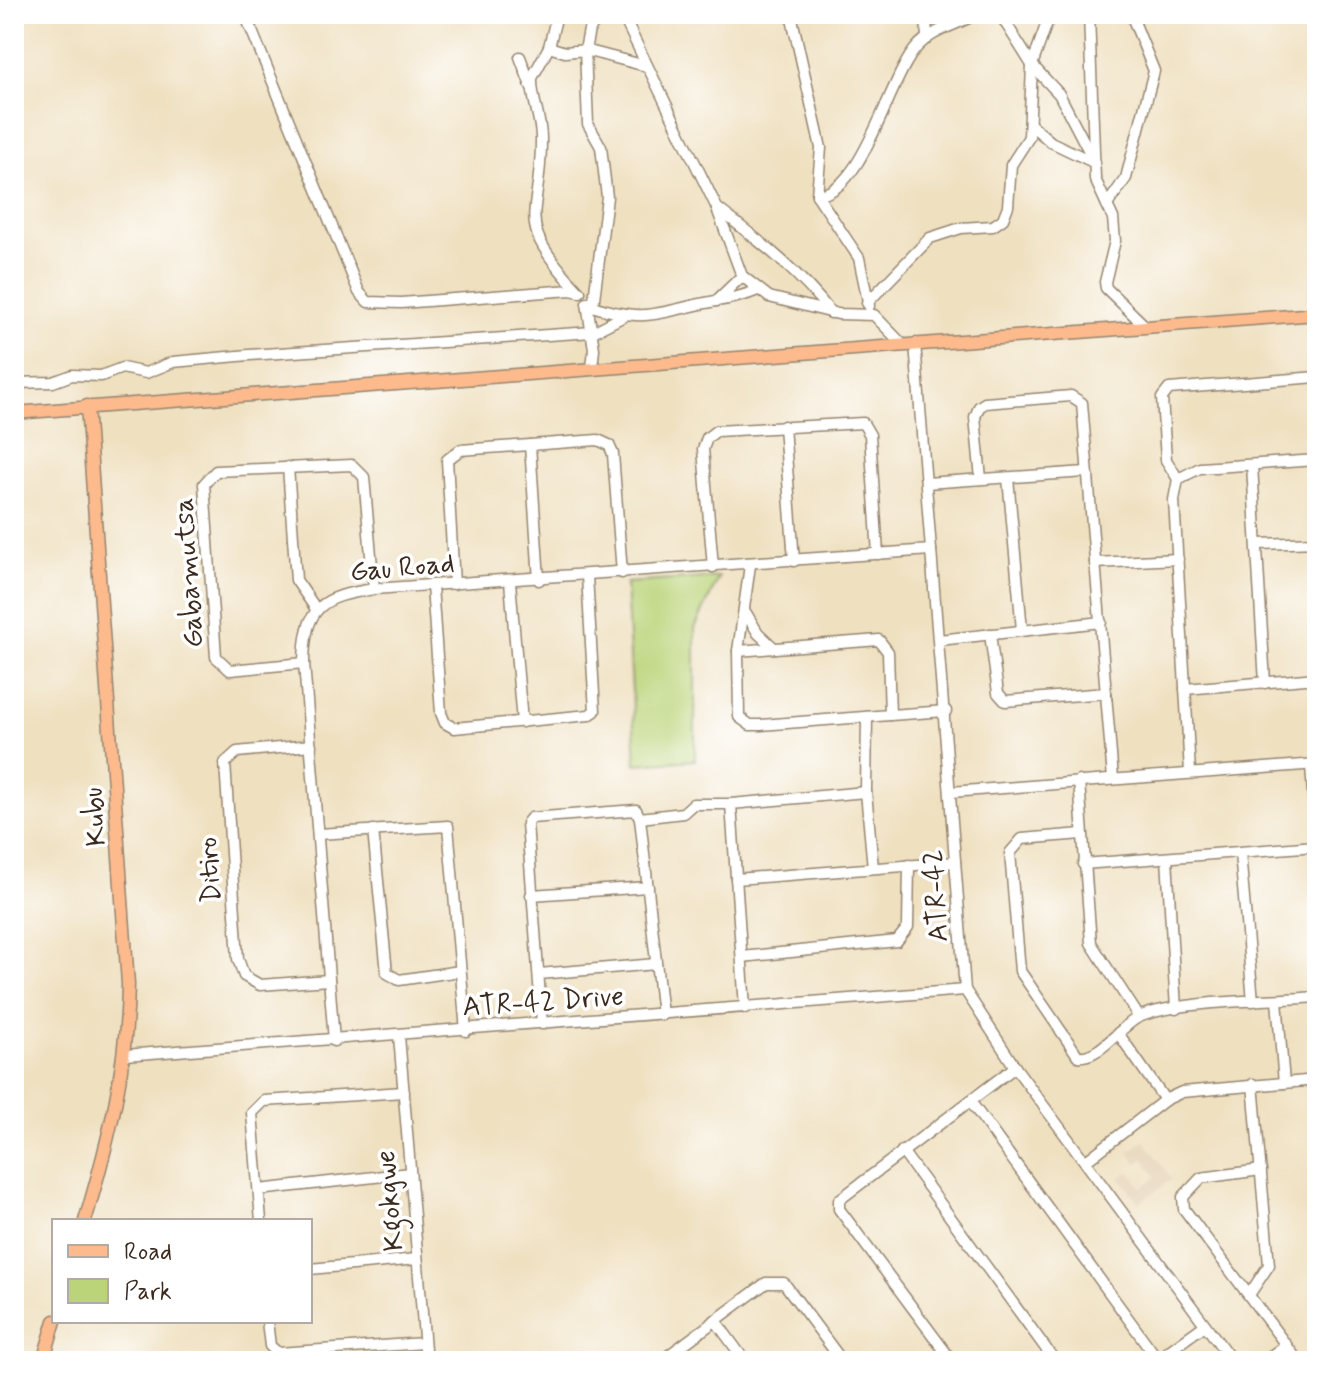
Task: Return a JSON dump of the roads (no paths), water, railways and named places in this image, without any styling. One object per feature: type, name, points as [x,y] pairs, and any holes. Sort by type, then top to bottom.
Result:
[{"type":"main road","points":[[14,413],[1317,314]]},
{"type":"main road","name":"Kubu","points":[[86,1219],[117,1110],[125,1055],[126,944],[87,406]]},
{"type":"main road","points":[[60,408],[73,412],[89,434]]},
{"type":"main road","points":[[43,1361],[54,1323]]},
{"type":"street","points":[[245,14],[359,292],[368,302],[553,290],[580,292]]},
{"type":"street","points":[[532,87],[532,78],[549,47],[557,14]]},
{"type":"street","points":[[589,305],[596,291],[607,197],[601,147],[588,124],[585,50],[589,30],[602,14]]},
{"type":"street","points":[[609,14],[622,18],[716,206],[742,276],[769,297],[831,313],[874,315]]},
{"type":"street","points":[[926,14],[927,39]]},
{"type":"street","points":[[817,195],[828,193],[848,174],[910,57],[927,39],[976,14]]},
{"type":"street","points":[[1000,14],[1032,65],[1059,94],[1095,163]]},
{"type":"street","points":[[1037,14],[1043,28]]},
{"type":"street","points":[[867,303],[930,238],[961,228],[999,224],[1008,206],[1011,165],[1029,137],[1032,65],[1050,14]]},
{"type":"street","points":[[1089,14],[1095,179],[1113,218],[1115,241],[1106,288],[1145,326]]},
{"type":"street","points":[[1107,205],[1126,178],[1154,71],[1131,14]]},
{"type":"street","points":[[790,16],[821,148],[817,195],[859,258],[867,303],[874,315],[909,343]]},
{"type":"street","points":[[549,47],[565,52],[585,50],[646,66]]},
{"type":"street","points":[[520,57],[532,87],[541,132],[533,227],[540,244],[589,305],[593,332],[592,368]]},
{"type":"street","points":[[1031,125],[1051,142],[1095,163]]},
{"type":"street","points":[[716,206],[776,255],[813,290],[831,313]]},
{"type":"street","points":[[716,301],[742,276]]},
{"type":"street","points":[[589,305],[624,316],[674,313],[758,290]]},
{"type":"street","points":[[14,383],[53,382],[72,375],[101,376],[122,368],[146,373],[173,362],[249,355],[593,332],[624,316]]},
{"type":"street","name":"ATR-42","points":[[909,343],[926,483],[946,711],[965,990],[1015,1067],[1232,1361]]},
{"type":"street","points":[[1190,772],[1174,500],[1178,479],[1166,460],[1162,398],[1169,389],[1317,377]]},
{"type":"street","points":[[981,479],[975,417],[979,407],[985,403],[1071,396],[1082,403],[1085,410],[1086,472],[1113,779]]},
{"type":"street","points":[[713,567],[704,443],[716,431],[857,422],[866,426],[878,554]]},
{"type":"street","points":[[784,426],[794,561]]},
{"type":"street","points":[[454,584],[447,460],[460,450],[598,440],[609,445],[613,454],[622,573]]},
{"type":"street","points":[[530,445],[539,580]]},
{"type":"street","points":[[1178,479],[1200,468],[1317,460]]},
{"type":"street","name":"Gabamutsa","points":[[304,663],[230,670],[216,657],[204,484],[216,471],[352,465],[360,469],[364,477],[374,589]]},
{"type":"street","points":[[1252,465],[1265,683]]},
{"type":"street","points":[[288,467],[296,580],[316,609]]},
{"type":"street","points":[[926,483],[1086,472]]},
{"type":"street","points":[[1008,478],[1022,630]]},
{"type":"street","points":[[1258,544],[1317,542]]},
{"type":"street","name":"Gau Road","points":[[334,1041],[304,663],[308,623],[316,609],[333,597],[374,589],[539,580],[931,550]]},
{"type":"street","points":[[1095,563],[1178,559]]},
{"type":"street","points":[[750,565],[746,613],[738,651],[739,717],[744,722],[761,725],[946,711]]},
{"type":"street","points":[[432,586],[445,723],[454,728],[595,711],[587,576]]},
{"type":"street","points":[[510,582],[522,722]]},
{"type":"street","points":[[746,613],[758,633],[774,648]]},
{"type":"street","points":[[939,640],[1101,622]]},
{"type":"street","points":[[990,634],[998,693],[1005,701],[1106,693]]},
{"type":"street","points":[[738,651],[879,640],[888,652],[890,715]]},
{"type":"street","points":[[1185,689],[1317,678]]},
{"type":"street","points":[[867,717],[866,792],[873,868]]},
{"type":"street","name":"Ditiro","points":[[311,745],[237,752],[225,763],[238,959],[244,976],[260,985],[329,980]]},
{"type":"street","points":[[951,792],[1314,764],[1317,854]]},
{"type":"street","points":[[1079,781],[1091,943],[1139,1017]]},
{"type":"street","points":[[640,818],[681,813],[693,804],[731,804],[866,792]]},
{"type":"street","points":[[731,804],[745,1008]]},
{"type":"street","points":[[542,1024],[525,828],[531,818],[636,810],[640,818],[662,1015]]},
{"type":"street","points":[[318,834],[443,824],[450,829],[466,1031]]},
{"type":"street","points":[[373,830],[387,973],[399,980],[460,971]]},
{"type":"street","points":[[1082,834],[1022,839],[1011,848],[1018,964],[1026,982],[1076,1054],[1090,1055],[1139,1017],[1176,1009],[1317,997]]},
{"type":"street","points":[[1083,864],[1316,846]]},
{"type":"street","points":[[1240,853],[1253,1001]]},
{"type":"street","points":[[1167,858],[1176,1009]]},
{"type":"street","points":[[736,879],[955,862]]},
{"type":"street","points":[[742,957],[897,941],[908,927],[909,865]]},
{"type":"street","points":[[531,895],[648,887]]},
{"type":"street","points":[[539,974],[656,964]]},
{"type":"street","name":"ATR-42 Drive","points":[[125,1055],[965,990]]},
{"type":"street","points":[[1277,1000],[1284,1083]]},
{"type":"street","points":[[1118,1033],[1165,1100]]},
{"type":"street","name":"Kgokgwe","points":[[399,1036],[426,1361]]},
{"type":"street","points":[[952,1361],[838,1205],[843,1195],[1015,1067]]},
{"type":"street","points":[[1086,1161],[1165,1100],[1192,1089],[1317,1080]]},
{"type":"street","points":[[1249,1295],[1269,1265],[1253,1084]]},
{"type":"street","points":[[261,1219],[252,1113],[260,1102],[404,1092]]},
{"type":"street","points":[[970,1101],[1157,1360],[1205,1325]]},
{"type":"street","points":[[902,1151],[1055,1361]]},
{"type":"street","points":[[1261,1170],[1201,1178],[1183,1197],[1184,1209],[1298,1361]]},
{"type":"street","points":[[259,1190],[410,1173]]},
{"type":"street","points":[[312,1269],[417,1259]]},
{"type":"street","points":[[661,1361],[766,1283],[780,1281],[842,1361]]},
{"type":"street","points":[[715,1320],[745,1361]]},
{"type":"street","points":[[267,1323],[270,1346],[278,1353],[424,1343]]},
{"type":"street","points":[[1264,1361],[1286,1345]]}]
